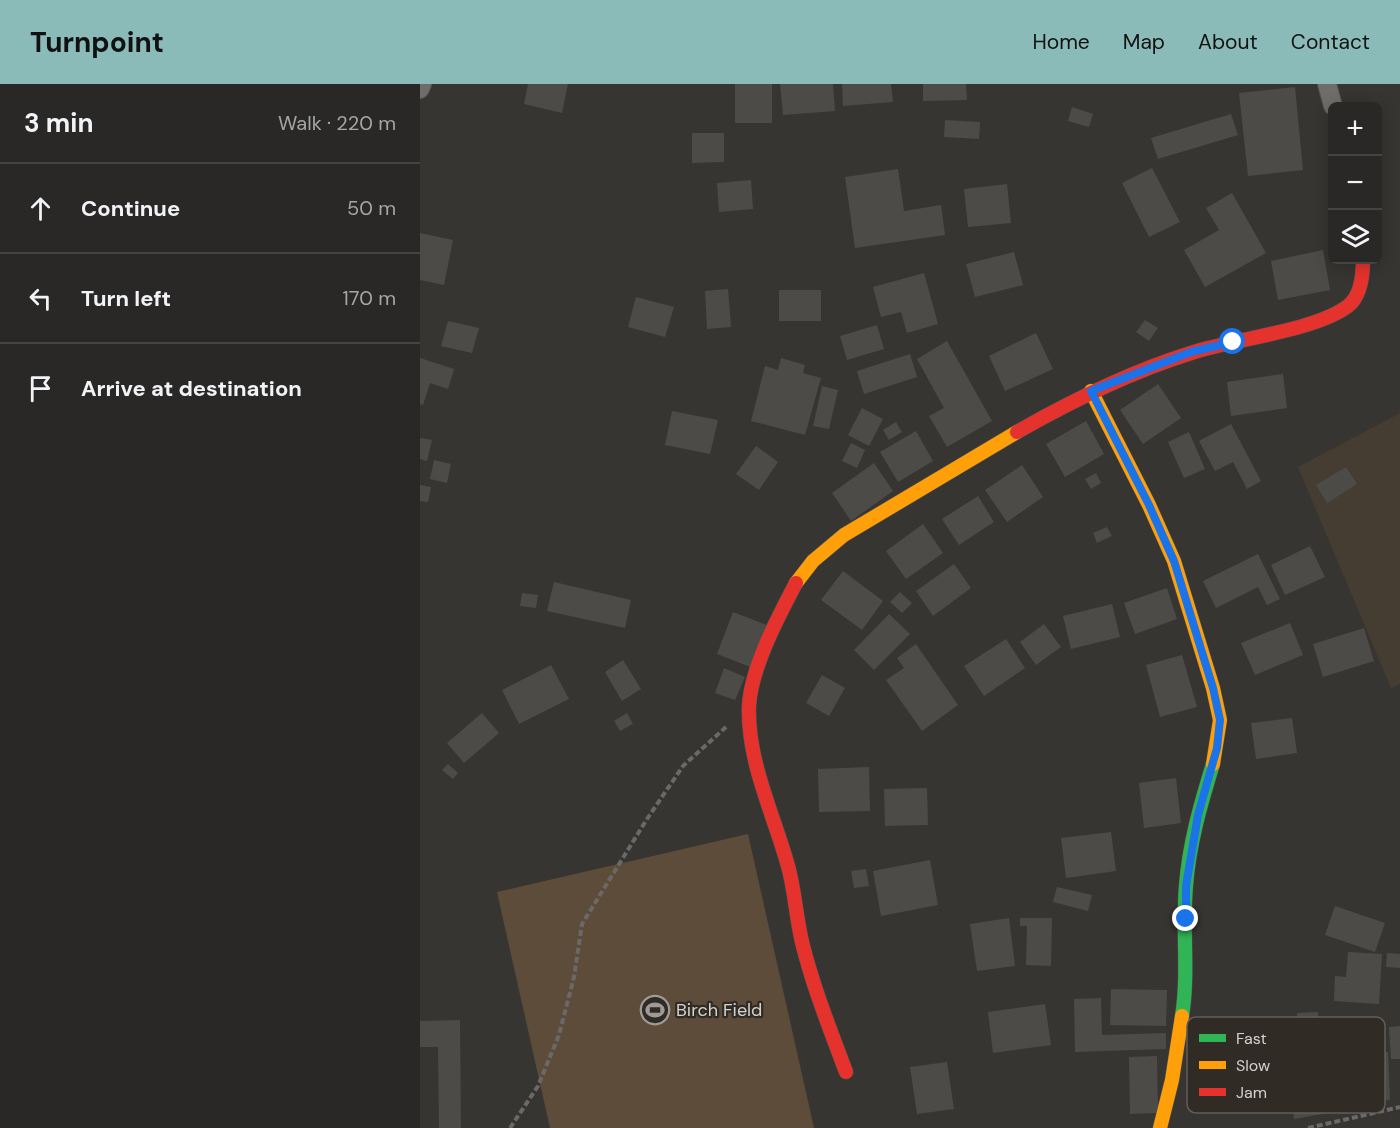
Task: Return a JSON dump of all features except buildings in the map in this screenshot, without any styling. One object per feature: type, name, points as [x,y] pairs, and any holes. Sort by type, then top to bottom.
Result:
[{"type":"street","points":[[420,89],[422,84]]},
{"type":"street","points":[[1327,84],[1332,102]]},
{"type":"street","points":[[846,1072],[811,975],[796,920],[789,868],[758,763],[749,705],[755,679],[789,596],[802,573],[821,552],[844,535],[1091,391],[1191,352],[1333,313],[1349,305],[1365,275],[1364,264]]},
{"type":"street","points":[[1091,391],[1149,505],[1174,561],[1213,688],[1220,720],[1217,748],[1198,815],[1186,886],[1186,990],[1172,1080],[1160,1128]]},
{"type":"path","points":[[510,1128],[538,1086],[559,1035],[574,977],[582,924],[683,766],[749,705]]},
{"type":"path","points":[[1385,1110],[1400,1107]]},
{"type":"path","points":[[1308,1128],[1374,1113]]},
{"type":"shaded area","points":[[1400,413],[1400,684],[1391,688],[1298,467]]},
{"type":"shaded area","name":"Birch Field","points":[[748,834],[814,1128],[550,1128],[497,892]]},
{"type":"traffic: fast","points":[[1182,1016],[1188,870],[1196,824],[1213,764]]},
{"type":"traffic: slow","points":[[1091,391],[1149,505],[1174,561],[1213,688],[1220,720],[1213,764]]},
{"type":"traffic: slow","points":[[796,583],[813,561],[844,535],[1017,432]]},
{"type":"traffic: slow","points":[[1160,1128],[1172,1080],[1182,1016]]},
{"type":"traffic: jam","points":[[1017,432],[1059,409],[1146,369],[1208,348],[1295,328],[1334,315],[1348,306],[1356,297],[1362,279],[1363,264]]},
{"type":"traffic: jam","points":[[796,583],[766,643],[755,676],[749,706],[752,747],[762,788],[790,875],[806,959],[846,1072]]},
{"type":"place","name":"Birch Field","points":[[655,1010]]},
{"type":"route","points":[[1186,919],[1186,886],[1198,815],[1217,748],[1220,720],[1213,688],[1174,561],[1149,505],[1091,391],[1191,352],[1233,342]]}]
